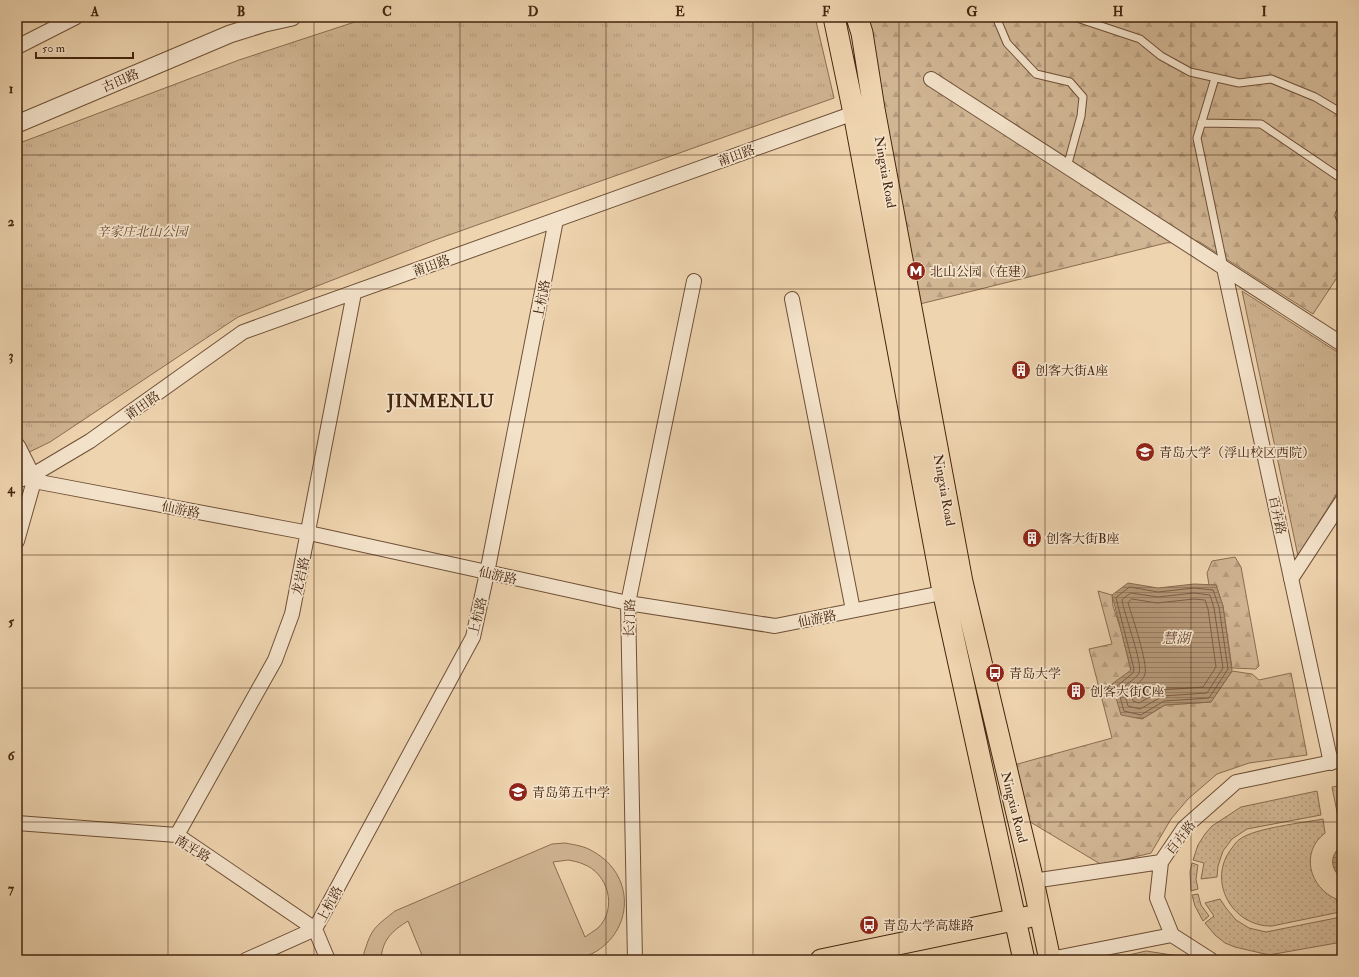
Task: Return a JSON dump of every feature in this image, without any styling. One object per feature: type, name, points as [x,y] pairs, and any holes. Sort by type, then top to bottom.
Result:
[{"type":"main road","name":"Ningxia Road","points":[[834,17],[854,113],[943,593],[1014,921],[1024,960]]},
{"type":"main road","name":"Ningxia Road","points":[[858,17],[963,588],[1033,881],[1050,960]]},
{"type":"main road","points":[[821,960],[1014,921],[1039,914]]},
{"type":"street","points":[[17,47],[76,17]]},
{"type":"street","name":"古田路","points":[[17,124],[230,34],[292,17]]},
{"type":"street","points":[[931,79],[1342,344]]},
{"type":"street","name":"莆田路","points":[[27,480],[90,441],[243,332],[854,113],[874,109]]},
{"type":"street","name":"上杭路","points":[[246,960],[315,929],[473,637],[556,220]]},
{"type":"street","name":"百卉路","points":[[1172,936],[1157,898],[1161,862],[1184,828],[1236,782],[1336,761],[1291,579],[1224,268]]},
{"type":"street","name":"长汀路","points":[[635,960],[628,604],[694,282]]},
{"type":"street","name":"龙岩路","points":[[177,835],[275,660],[292,614],[354,293]]},
{"type":"street","points":[[792,299],[853,610]]},
{"type":"street","points":[[17,447],[27,480],[17,541]]},
{"type":"street","name":"仙游路","points":[[27,480],[308,533],[628,604],[775,626],[963,588]]},
{"type":"street","points":[[1291,579],[1342,501]]},
{"type":"street","name":"南平路","points":[[17,823],[177,835],[315,929]]},
{"type":"street","name":"百卉路","points":[[1033,881],[1161,862]]},
{"type":"street","points":[[315,929],[328,960]]},
{"type":"street","points":[[1050,960],[1172,936],[1211,960]]},
{"type":"lane","points":[[996,17],[1007,42],[1036,74],[1070,82],[1083,97],[1081,116],[1068,167]]},
{"type":"lane","points":[[1074,17],[1140,39],[1161,56],[1190,72],[1239,83],[1271,79],[1315,97],[1342,114]]},
{"type":"lane","points":[[1214,78],[1197,138],[1224,268]]},
{"type":"lane","points":[[1201,123],[1261,124],[1342,179]]},
{"type":"lane","points":[[1342,208],[1339,215],[1342,224]]},
{"type":"green space","name":"辛家庄北山公园","points":[[370,17],[815,17],[834,98],[435,240],[238,317],[50,442],[17,458],[17,144],[239,60]]},
{"type":"green space","points":[[861,17],[1324,17],[1342,24],[1342,270],[1313,314],[1198,241],[1166,243],[920,304]]},
{"type":"green space","points":[[1242,291],[1342,355],[1342,485],[1298,556]]},
{"type":"green space","points":[[1235,557],[1241,567],[1259,666],[1256,669],[1232,668],[1223,606],[1216,585],[1209,585],[1207,573],[1212,561]]},
{"type":"green space","points":[[1098,591],[1112,595],[1113,606],[1122,633],[1142,719],[1165,705],[1211,702],[1232,671],[1252,674],[1259,680],[1291,673],[1307,755],[1249,763],[1217,774],[1188,799],[1171,819],[1151,853],[1102,865],[1027,820],[1014,765],[1112,738],[1089,649],[1112,644]]},
{"type":"green space","points":[[1339,786],[1342,799],[1342,826],[1340,827],[1332,787]]},
{"type":"green space","points":[[1317,791],[1321,815],[1247,829],[1232,839],[1223,851],[1218,866],[1217,877],[1201,879],[1204,863],[1193,860],[1198,845],[1212,826],[1241,807]]},
{"type":"green space","points":[[1323,819],[1325,833],[1317,841],[1312,850],[1310,859],[1311,869],[1319,886],[1336,899],[1340,912],[1272,926],[1258,924],[1245,919],[1235,910],[1227,899],[1223,887],[1222,874],[1225,861],[1232,848],[1240,839],[1256,832],[1279,826]]},
{"type":"green space","points":[[552,844],[572,844],[591,850],[607,862],[616,873],[622,886],[624,900],[623,914],[618,928],[609,940],[597,951],[574,960],[424,960],[408,921],[397,928],[389,937],[383,947],[381,960],[364,960],[368,940],[374,930],[395,911]],"holes":[[[568,860],[581,863],[599,875],[604,883],[609,901],[608,911],[604,920],[598,928],[585,937],[553,862]]]},
{"type":"green space","points":[[1192,863],[1198,865],[1196,879],[1198,889],[1191,891],[1190,872]]},
{"type":"green space","points":[[1198,894],[1201,905],[1209,916],[1203,921],[1195,906],[1192,895]]},
{"type":"green space","points":[[1220,899],[1236,920],[1249,928],[1266,932],[1341,917],[1342,942],[1269,955],[1235,947],[1225,943],[1215,935],[1205,923],[1214,916],[1205,903]]},
{"type":"green space","points":[[1146,951],[1185,957],[1190,960],[1118,960],[1120,957]]},
{"type":"water","name":"慧湖","points":[[1128,583],[1158,588],[1194,584],[1216,585],[1223,606],[1232,671],[1211,702],[1165,705],[1142,719],[1121,715],[1112,684],[1131,670],[1112,595]]},
{"type":"water","points":[[1342,846],[1342,878],[1335,871],[1333,866],[1333,858],[1338,849]]},
{"type":"place","name":"北山公园（在建）","points":[[916,271]]},
{"type":"place","name":"创客大街A座","points":[[1021,370]]},
{"type":"place","name":"青岛大学（浮山校区西院）","points":[[1145,452]]},
{"type":"place","name":"创客大街B座","points":[[1032,538]]},
{"type":"place","name":"青岛大学","points":[[995,673]]},
{"type":"place","name":"创客大街C座","points":[[1076,691]]},
{"type":"place","name":"青岛第五中学","points":[[518,792]]},
{"type":"place","name":"青岛大学高雄路","points":[[869,925]]},
{"type":"district","name":"JINMENLU","points":[[441,401]]}]
